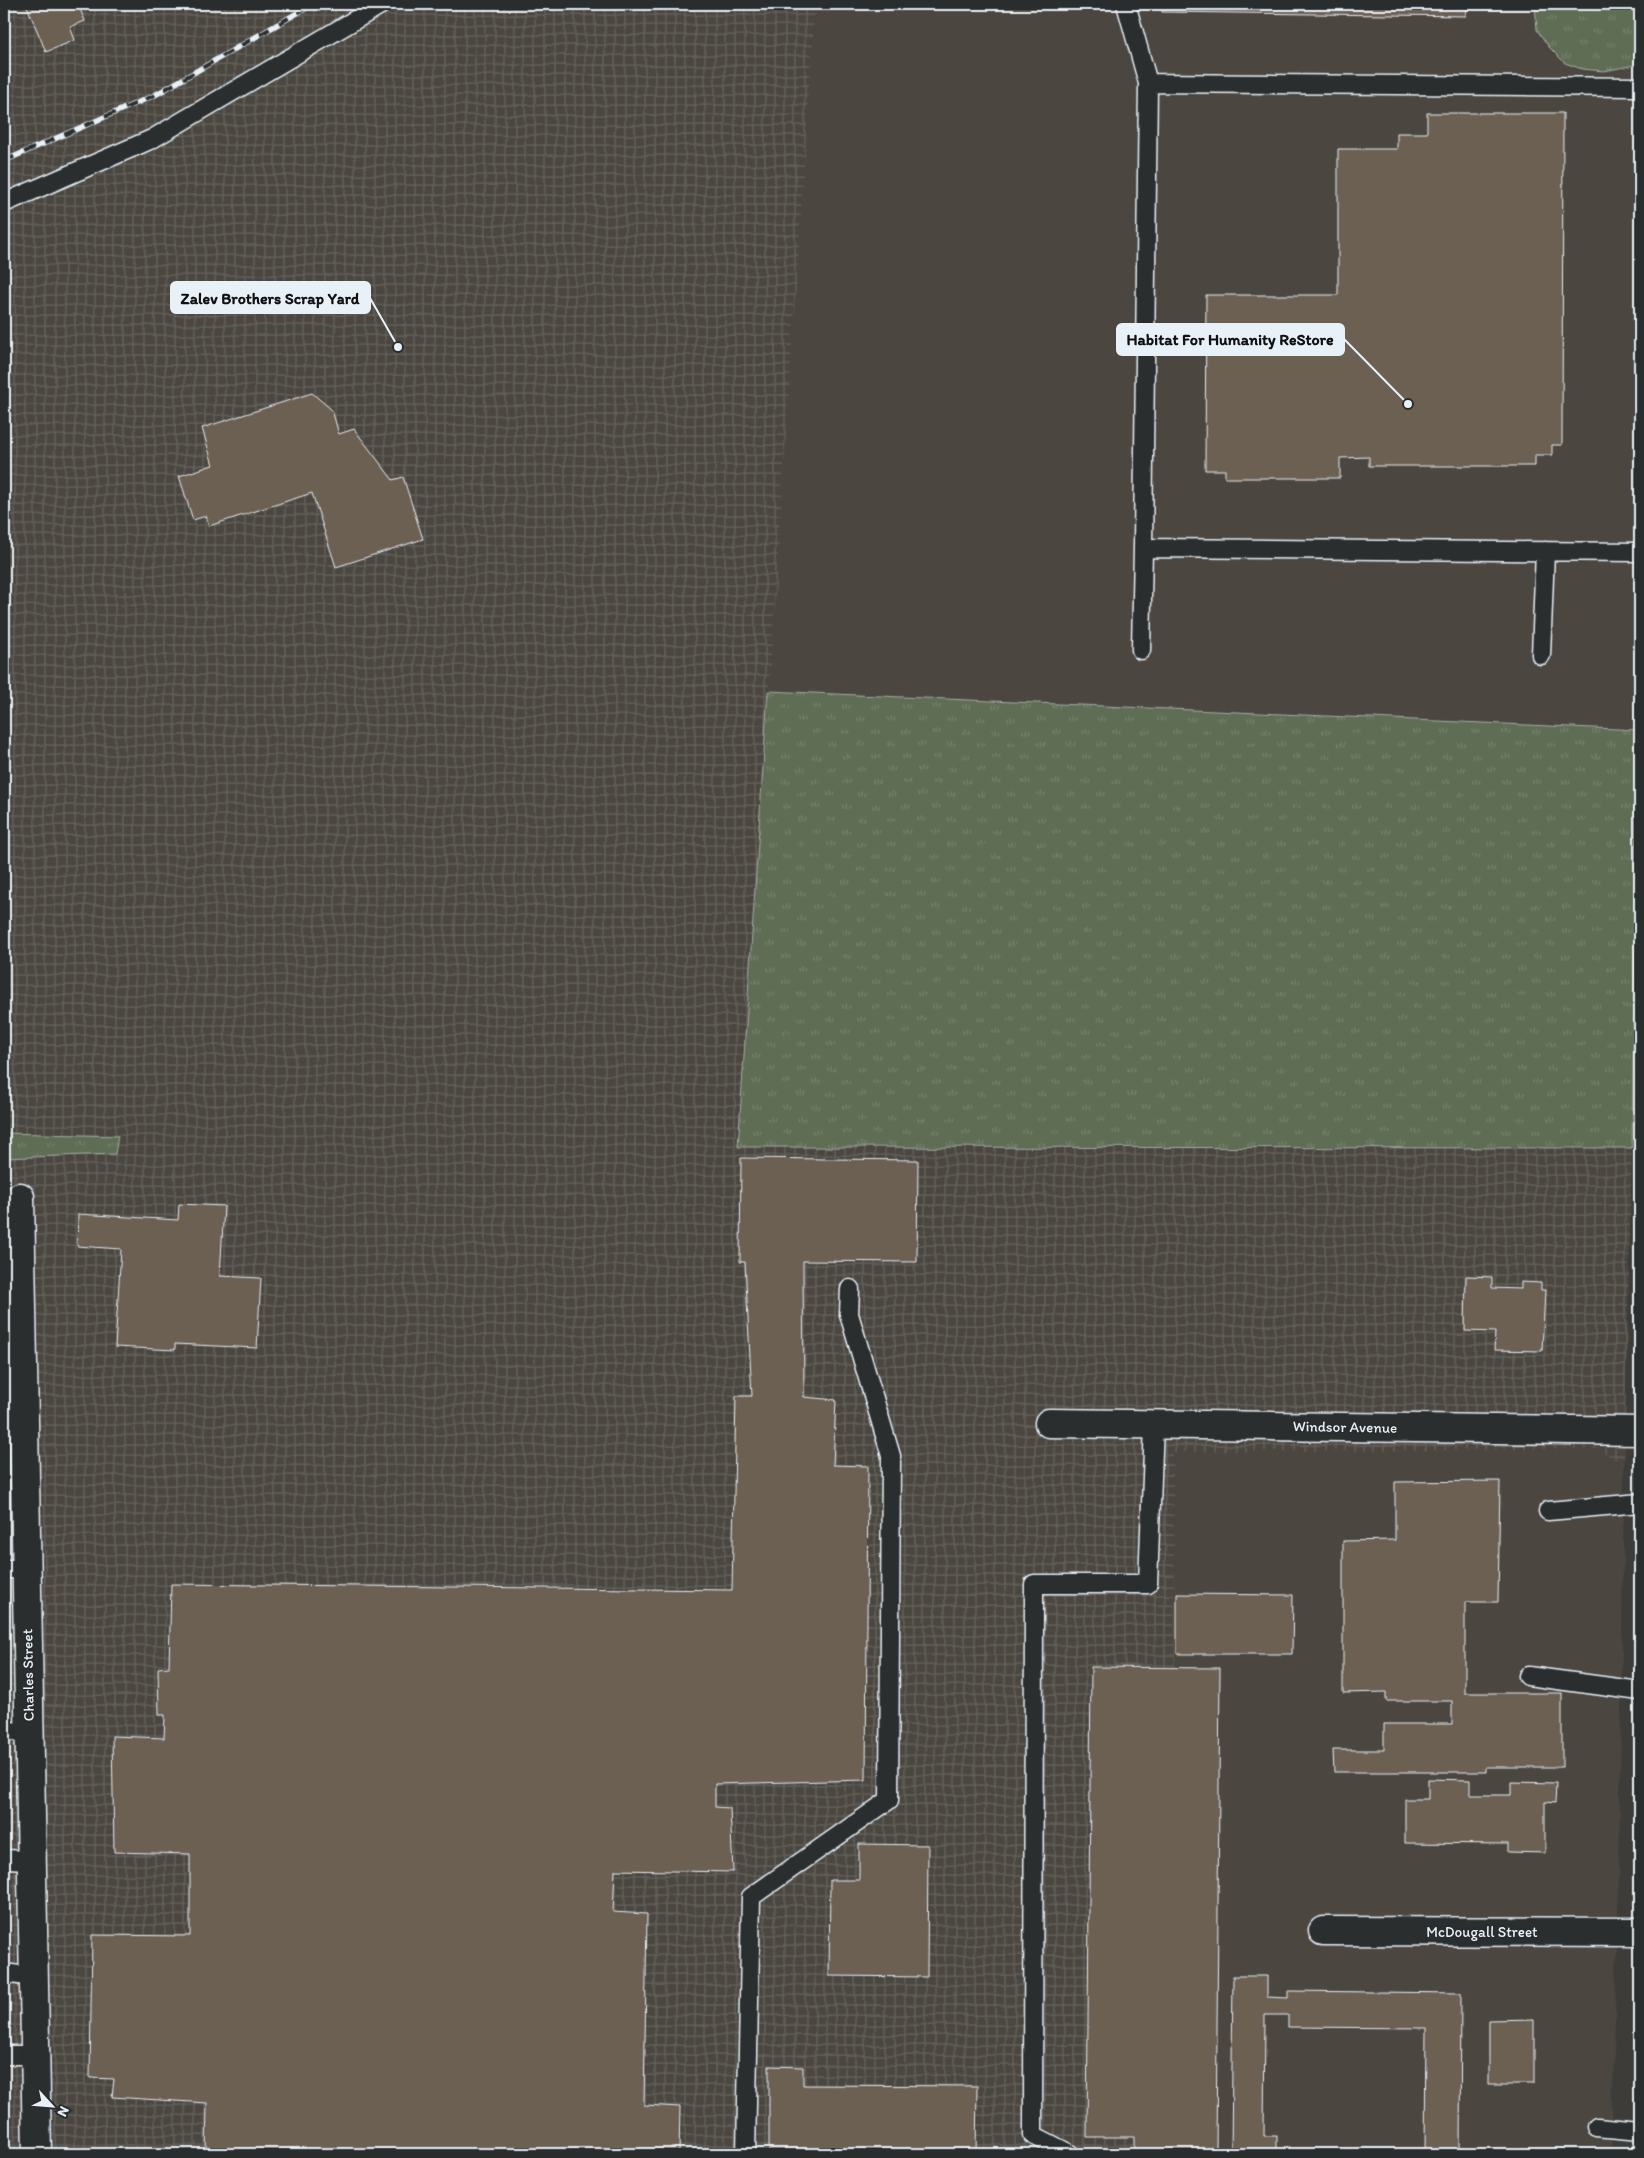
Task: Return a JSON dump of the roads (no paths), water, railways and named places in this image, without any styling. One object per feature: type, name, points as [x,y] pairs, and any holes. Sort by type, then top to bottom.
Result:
[{"type":"street","name":"Charles Street","points":[[20,1197],[12,1224],[17,1731],[32,1860],[37,2154]]},
{"type":"street","name":"Windsor Avenue","points":[[1049,1423],[1640,1431]]},
{"type":"street","name":"McDougall Street","points":[[1323,1931],[1640,1932]]},
{"type":"lane","points":[[4,203],[152,139],[382,4]]},
{"type":"lane","points":[[1126,4],[1148,82],[1141,650]]},
{"type":"lane","points":[[1148,82],[1640,87]]},
{"type":"lane","points":[[1143,548],[1640,552]]},
{"type":"lane","points":[[1541,655],[1545,551]]},
{"type":"lane","points":[[746,2154],[751,1897],[889,1800],[891,1456],[849,1314],[850,1289]]},
{"type":"lane","points":[[1070,2154],[1033,2136],[1034,1584],[1148,1584],[1154,1424]]},
{"type":"lane","points":[[1548,1511],[1640,1503]]},
{"type":"lane","points":[[1528,1676],[1640,1691]]},
{"type":"lane","points":[[4,1859],[32,1860]]},
{"type":"lane","points":[[4,1973],[34,1977]]},
{"type":"lane","points":[[4,2055],[35,2055]]},
{"type":"lane","points":[[1597,2126],[1640,2132]]},
{"type":"railway","points":[[4,161],[155,95],[313,4]]},
{"type":"place","name":"Zalev Brothers Scrap Yard","points":[[398,347]]},
{"type":"place","name":"Habitat For Humanity ReStore","points":[[1408,404]]}]
